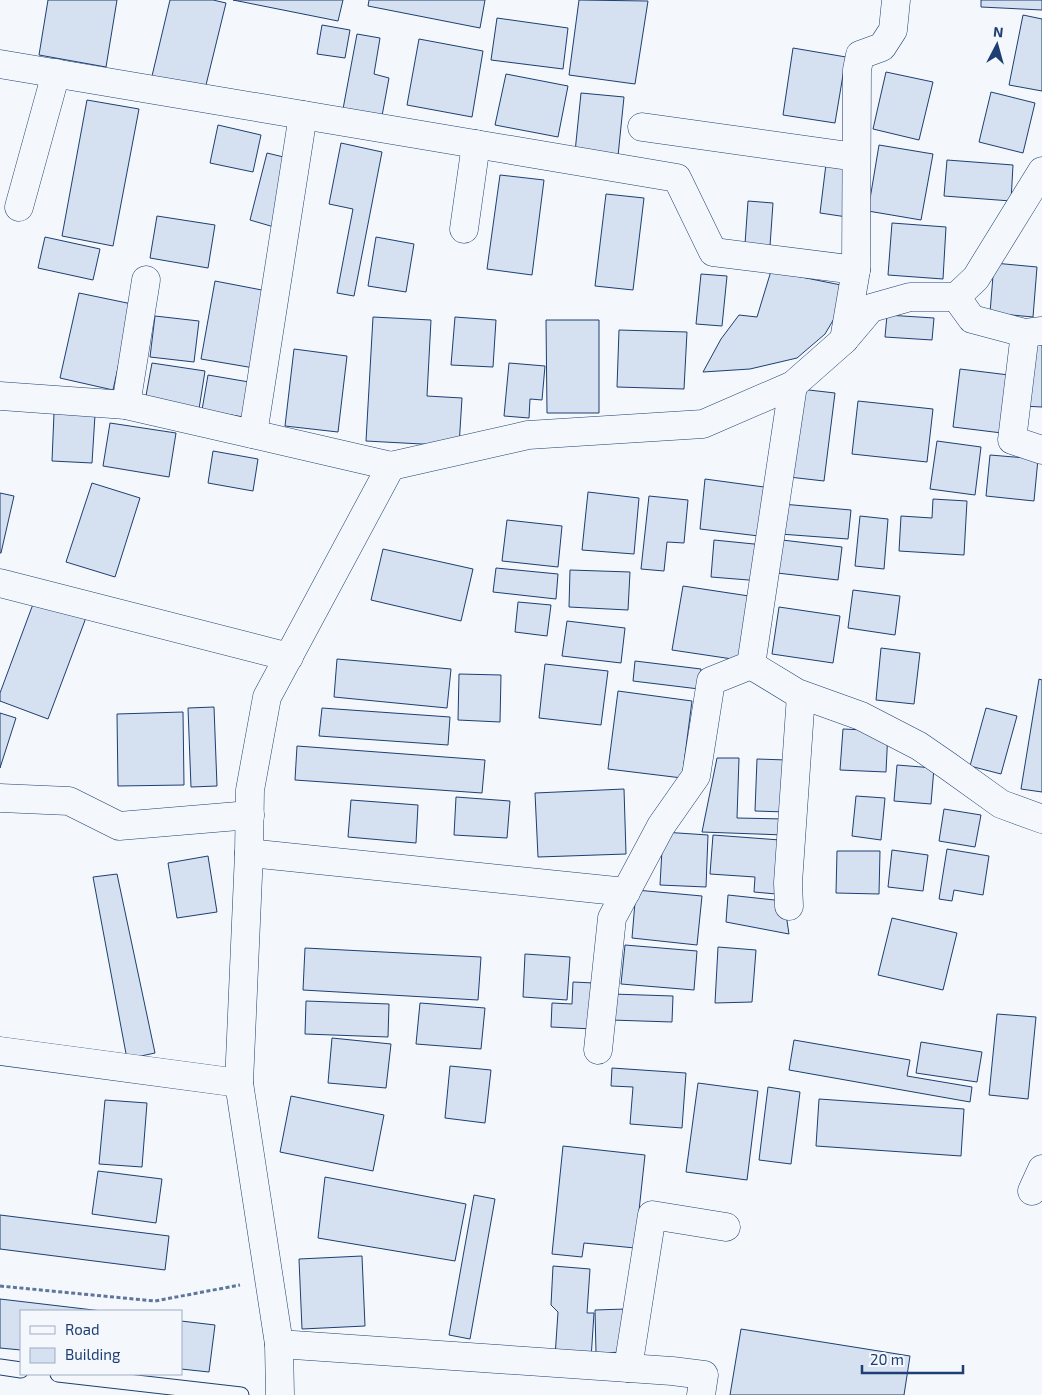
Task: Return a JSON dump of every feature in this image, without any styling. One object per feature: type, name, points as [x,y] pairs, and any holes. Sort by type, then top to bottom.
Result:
[{"type":"street","points":[[844,340],[856,270],[857,70],[860,55],[882,47],[893,30],[896,0]]},
{"type":"street","points":[[0,64],[677,178],[713,252],[856,270]]},
{"type":"street","points":[[19,206],[56,73]]},
{"type":"street","points":[[253,434],[303,115]]},
{"type":"street","points":[[642,127],[856,156]]},
{"type":"street","points":[[464,229],[476,144]]},
{"type":"street","points":[[0,396],[126,405],[391,466],[528,435],[703,424],[793,385],[844,340],[871,308],[910,297],[956,297],[976,278],[1042,171]]},
{"type":"street","points":[[126,405],[146,280]]},
{"type":"street","points":[[956,297],[972,319],[1034,332],[1012,440],[1042,450]]},
{"type":"street","points":[[751,665],[793,385]]},
{"type":"street","points":[[280,1395],[279,1344],[239,1083],[250,790],[267,697],[391,466]]},
{"type":"street","points":[[0,583],[289,657]]},
{"type":"street","points":[[751,665],[801,695],[861,716],[919,746],[1001,804],[1042,819]]},
{"type":"street","points":[[598,1050],[612,918],[661,826],[696,776],[711,681],[751,665]]},
{"type":"street","points":[[789,906],[788,883],[801,695]]},
{"type":"street","points":[[0,798],[69,801],[119,826],[250,815]]},
{"type":"street","points":[[249,853],[626,892]]},
{"type":"street","points":[[0,1051],[239,1083]]},
{"type":"street","points":[[628,1368],[652,1215],[726,1227]]},
{"type":"street","points":[[279,1344],[704,1375],[701,1395]]},
{"type":"lane","points":[[0,1367],[20,1370]]},
{"type":"lane","points":[[67,1375],[241,1395]]},
{"type":"path","points":[[0,1286],[156,1301],[269,1280]]},
{"type":"building","points":[[48,0],[117,0],[106,67],[39,55]]},
{"type":"building","points":[[170,0],[213,0],[226,3],[205,89],[152,76]]},
{"type":"building","points":[[233,0],[343,0],[338,21]]},
{"type":"building","points":[[369,0],[485,0],[480,28],[368,6]]},
{"type":"building","points":[[579,0],[648,1],[635,84],[569,75]]},
{"type":"building","points":[[981,0],[1042,0],[1042,10],[981,7]]},
{"type":"building","points":[[1023,15],[1042,19],[1042,91],[1009,85]]},
{"type":"building","points":[[497,18],[568,28],[563,69],[491,60]]},
{"type":"building","points":[[322,25],[350,30],[345,58],[317,54]]},
{"type":"building","points":[[357,34],[380,38],[374,74],[389,78],[382,116],[343,109]]},
{"type":"building","points":[[419,39],[483,51],[472,117],[407,105]]},
{"type":"building","points":[[793,48],[846,57],[835,123],[783,115]]},
{"type":"building","points":[[886,72],[933,82],[919,140],[873,129]]},
{"type":"building","points":[[506,74],[568,86],[558,137],[495,125]]},
{"type":"building","points":[[991,92],[1035,103],[1023,153],[979,142]]},
{"type":"building","points":[[581,93],[624,97],[618,156],[575,152]]},
{"type":"building","points":[[87,100],[139,109],[113,246],[62,236]]},
{"type":"building","points":[[218,125],[261,135],[253,172],[210,163]]},
{"type":"building","points":[[341,143],[382,152],[354,296],[337,293],[353,209],[329,204]]},
{"type":"building","points":[[879,145],[933,154],[921,220],[868,211]]},
{"type":"building","points":[[267,153],[292,159],[274,227],[250,220]]},
{"type":"building","points":[[947,160],[1013,165],[1011,201],[944,196]]},
{"type":"building","points":[[826,164],[854,168],[847,217],[820,213]]},
{"type":"building","points":[[500,175],[544,180],[532,275],[487,269]]},
{"type":"building","points":[[606,194],[644,198],[633,290],[595,286]]},
{"type":"building","points":[[748,201],[773,203],[770,246],[745,244]]},
{"type":"building","points":[[157,216],[215,225],[208,268],[150,258]]},
{"type":"building","points":[[892,223],[946,227],[943,279],[888,275]]},
{"type":"building","points":[[45,237],[100,249],[93,280],[38,268]]},
{"type":"building","points":[[376,237],[414,244],[406,292],[368,286]]},
{"type":"building","points":[[994,263],[1037,267],[1033,317],[990,313]]},
{"type":"building","points":[[771,271],[846,286],[838,312],[825,334],[797,358],[750,369],[703,372],[721,339],[739,315],[757,317]]},
{"type":"building","points":[[701,274],[727,276],[722,326],[696,324]]},
{"type":"building","points":[[215,281],[267,291],[254,368],[201,359]]},
{"type":"building","points":[[79,293],[132,304],[113,390],[60,378]]},
{"type":"building","points":[[887,315],[934,318],[932,340],[885,337]]},
{"type":"building","points":[[155,316],[199,321],[194,362],[150,357]]},
{"type":"building","points":[[373,317],[431,320],[427,396],[462,398],[459,446],[366,441]]},
{"type":"building","points":[[455,317],[496,320],[493,367],[451,365]]},
{"type":"building","points":[[546,320],[599,320],[599,413],[547,413]]},
{"type":"building","points":[[619,330],[687,332],[684,389],[617,387]]},
{"type":"building","points":[[1027,340],[1042,341],[1042,407],[1022,406]]},
{"type":"building","points":[[294,349],[347,356],[338,432],[285,426]]},
{"type":"building","points":[[152,363],[205,371],[199,409],[145,401]]},
{"type":"building","points":[[509,363],[545,366],[542,400],[530,399],[529,418],[504,416]]},
{"type":"building","points":[[960,369],[1017,376],[1010,434],[953,427]]},
{"type":"building","points":[[208,375],[255,383],[249,418],[202,410]]},
{"type":"building","points":[[800,389],[835,393],[824,481],[789,477]]},
{"type":"building","points":[[858,401],[933,409],[927,462],[852,454]]},
{"type":"building","points":[[54,413],[95,415],[92,463],[52,461]]},
{"type":"building","points":[[110,423],[176,433],[169,477],[103,466]]},
{"type":"building","points":[[937,441],[981,447],[975,495],[930,489]]},
{"type":"building","points":[[213,451],[258,459],[253,491],[208,483]]},
{"type":"building","points":[[990,455],[1038,459],[1034,501],[986,496]]},
{"type":"building","points":[[705,479],[764,487],[759,536],[700,529]]},
{"type":"building","points":[[92,483],[140,498],[115,577],[66,562]]},
{"type":"building","points":[[588,492],[639,498],[634,554],[582,550]]},
{"type":"building","points":[[0,493],[14,496],[1,553],[0,553]]},
{"type":"building","points":[[649,496],[688,500],[684,543],[667,542],[664,571],[641,569]]},
{"type":"building","points":[[933,499],[967,501],[964,555],[899,551],[901,516],[932,518]]},
{"type":"building","points":[[782,504],[851,510],[848,539],[780,534]]},
{"type":"building","points":[[860,516],[888,519],[884,569],[855,566]]},
{"type":"building","points":[[507,520],[562,526],[558,567],[502,561]]},
{"type":"building","points":[[714,540],[764,545],[761,581],[711,577]]},
{"type":"building","points":[[782,540],[842,547],[838,580],[777,573]]},
{"type":"building","points":[[383,549],[473,569],[461,621],[371,600]]},
{"type":"building","points":[[496,568],[558,574],[556,599],[493,592]]},
{"type":"building","points":[[570,570],[630,572],[628,610],[569,607]]},
{"type":"building","points":[[683,586],[749,596],[739,660],[672,650]]},
{"type":"building","points":[[853,590],[900,596],[895,635],[848,628]]},
{"type":"building","points":[[36,596],[87,615],[48,719],[0,701],[0,693]]},
{"type":"building","points":[[518,602],[551,605],[547,636],[515,632]]},
{"type":"building","points":[[779,607],[840,616],[833,663],[772,654]]},
{"type":"building","points":[[567,621],[625,628],[621,663],[562,656]]},
{"type":"building","points":[[881,648],[920,653],[914,704],[876,700]]},
{"type":"building","points":[[337,659],[451,669],[447,708],[334,697]]},
{"type":"building","points":[[635,661],[701,669],[699,689],[633,681]]},
{"type":"building","points":[[545,664],[608,671],[601,725],[539,718]]},
{"type":"building","points":[[459,674],[501,675],[500,722],[458,720]]},
{"type":"building","points":[[1039,679],[1042,680],[1042,792],[1021,789]]},
{"type":"building","points":[[618,691],[692,701],[682,778],[608,769]]},
{"type":"building","points":[[214,707],[217,786],[191,787],[188,708]]},
{"type":"building","points":[[322,708],[450,717],[448,745],[319,736]]},
{"type":"building","points":[[986,708],[1017,716],[1001,774],[970,766]]},
{"type":"building","points":[[183,712],[184,785],[118,786],[117,714]]},
{"type":"building","points":[[0,713],[16,718],[0,768]]},
{"type":"building","points":[[843,729],[888,731],[886,772],[840,770]]},
{"type":"building","points":[[297,746],[485,760],[482,793],[295,780]]},
{"type":"building","points":[[717,758],[739,758],[737,818],[785,819],[784,835],[702,832]]},
{"type":"building","points":[[757,759],[787,760],[786,812],[755,811]]},
{"type":"building","points":[[897,765],[934,768],[931,804],[894,801]]},
{"type":"building","points":[[624,789],[626,854],[538,857],[535,793]]},
{"type":"building","points":[[856,796],[885,798],[881,840],[852,836]]},
{"type":"building","points":[[456,797],[510,801],[507,838],[454,835]]},
{"type":"building","points":[[351,800],[418,805],[416,843],[348,837]]},
{"type":"building","points":[[944,809],[981,815],[975,847],[939,841]]},
{"type":"building","points":[[663,832],[708,835],[706,887],[660,885]]},
{"type":"building","points":[[713,835],[780,840],[776,894],[754,892],[755,877],[710,874]]},
{"type":"building","points":[[947,849],[989,856],[983,895],[954,890],[952,901],[939,899]]},
{"type":"building","points":[[892,850],[928,855],[923,891],[888,887]]},
{"type":"building","points":[[837,851],[880,851],[879,894],[836,893]]},
{"type":"building","points":[[208,856],[217,912],[177,918],[168,863]]},
{"type":"building","points":[[117,874],[155,1053],[127,1059],[93,877]]},
{"type":"building","points":[[636,890],[702,896],[697,945],[632,938]]},
{"type":"building","points":[[728,895],[784,901],[789,934],[726,922]]},
{"type":"building","points":[[892,918],[957,933],[943,990],[878,975]]},
{"type":"building","points":[[625,945],[697,951],[694,990],[621,984]]},
{"type":"building","points":[[718,947],[756,950],[752,1002],[715,1003]]},
{"type":"building","points":[[305,948],[481,957],[478,1000],[303,990]]},
{"type":"building","points":[[525,954],[570,957],[567,1000],[523,997]]},
{"type":"building","points":[[573,982],[594,983],[593,1029],[551,1027],[552,1003],[572,1004]]},
{"type":"building","points":[[612,994],[673,996],[672,1022],[611,1020]]},
{"type":"building","points":[[306,1001],[389,1004],[388,1037],[305,1034]]},
{"type":"building","points":[[420,1003],[485,1008],[481,1049],[416,1044]]},
{"type":"building","points":[[997,1014],[1036,1017],[1028,1099],[989,1095]]},
{"type":"building","points":[[332,1038],[391,1044],[386,1088],[328,1083]]},
{"type":"building","points":[[794,1040],[910,1060],[907,1076],[972,1087],[970,1102],[789,1070]]},
{"type":"building","points":[[921,1042],[982,1052],[977,1082],[916,1073]]},
{"type":"building","points":[[450,1066],[491,1070],[485,1123],[445,1118]]},
{"type":"building","points":[[612,1068],[686,1073],[682,1128],[630,1124],[633,1087],[611,1086]]},
{"type":"building","points":[[698,1083],[758,1091],[747,1180],[686,1172]]},
{"type":"building","points":[[768,1087],[800,1092],[791,1164],[759,1160]]},
{"type":"building","points":[[291,1096],[384,1115],[373,1171],[280,1152]]},
{"type":"building","points":[[819,1099],[964,1109],[961,1156],[816,1146]]},
{"type":"building","points":[[105,1100],[147,1103],[142,1167],[99,1164]]},
{"type":"building","points":[[563,1146],[645,1155],[635,1248],[584,1243],[582,1257],[552,1254]]},
{"type":"building","points":[[98,1171],[162,1179],[156,1223],[92,1214]]},
{"type":"building","points":[[325,1177],[466,1204],[455,1261],[318,1238]]},
{"type":"building","points":[[474,1195],[495,1199],[470,1339],[449,1335]]},
{"type":"building","points":[[0,1215],[169,1236],[165,1270],[0,1249]]},
{"type":"building","points":[[362,1256],[365,1326],[302,1329],[299,1259]]},
{"type":"building","points":[[553,1266],[590,1269],[587,1313],[594,1313],[591,1359],[555,1357],[558,1312],[551,1305]]},
{"type":"building","points":[[0,1299],[94,1310],[20,1310],[20,1350],[0,1348]]},
{"type":"building","points":[[626,1309],[627,1352],[596,1353],[595,1310]]},
{"type":"building","points":[[182,1321],[215,1325],[209,1372],[182,1369]]},
{"type":"building","points":[[741,1329],[910,1356],[904,1395],[730,1395]]}]
